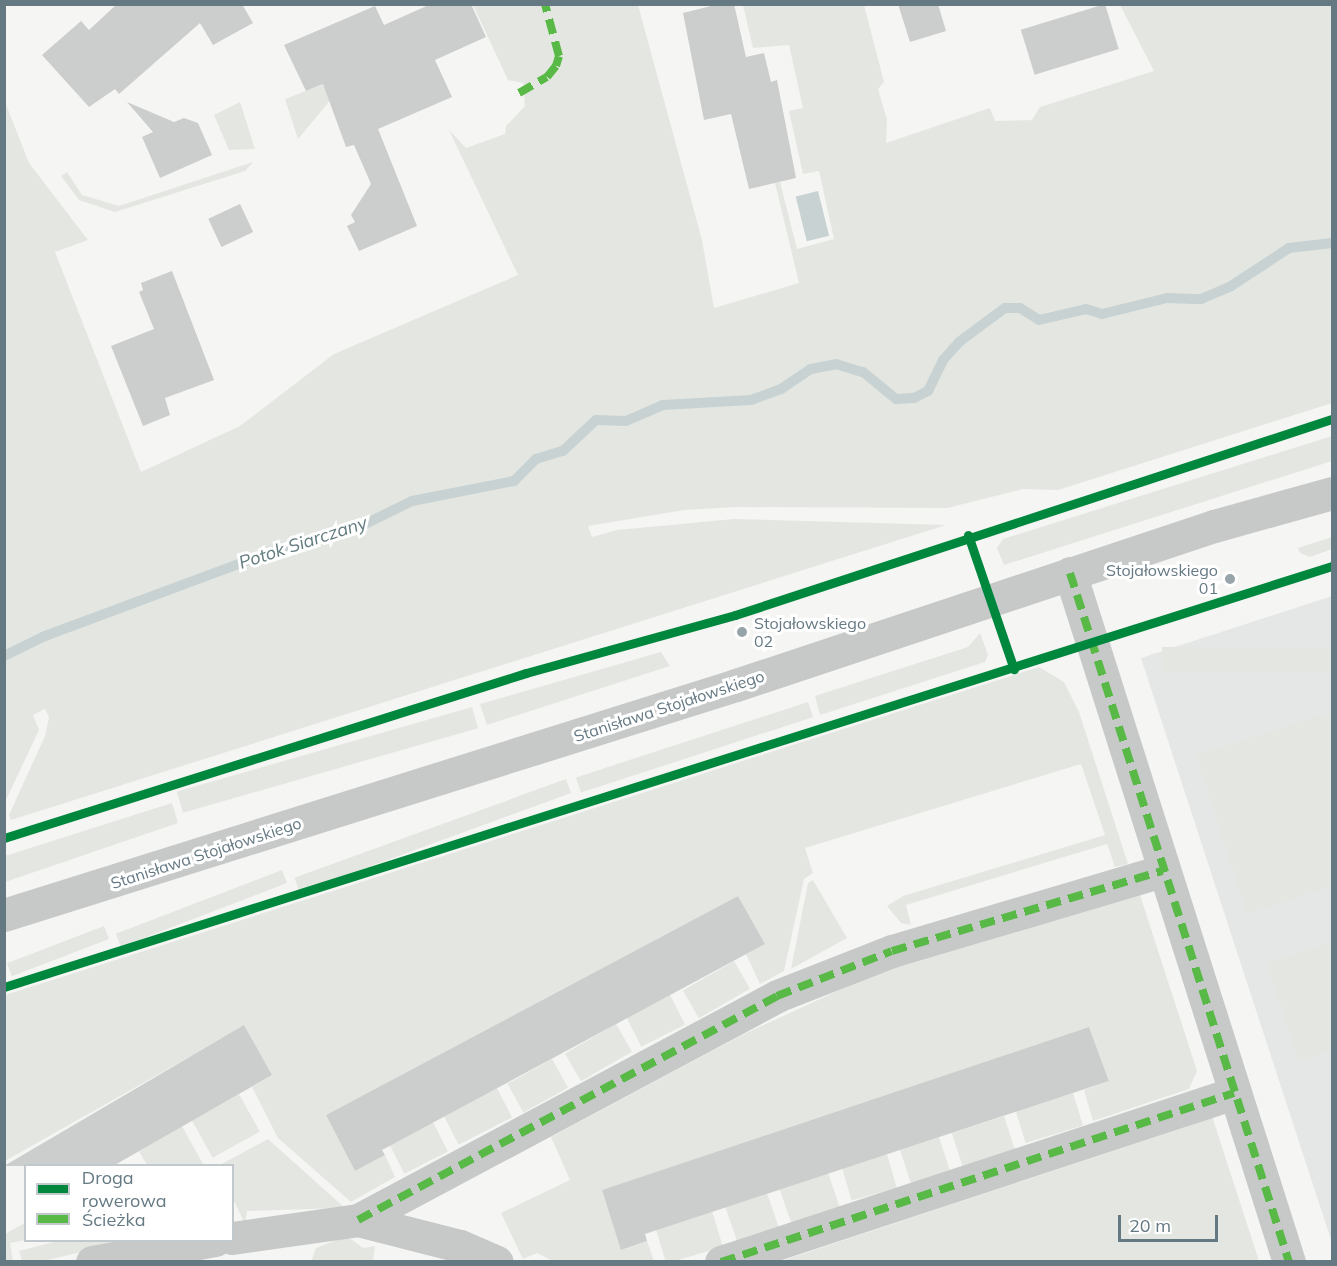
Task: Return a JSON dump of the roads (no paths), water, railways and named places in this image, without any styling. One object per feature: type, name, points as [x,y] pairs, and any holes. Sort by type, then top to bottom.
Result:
[{"type":"street","name":"Stanisława Stojałowskiego","points":[[4,915],[724,688],[1070,573],[1332,493]]},
{"type":"street","points":[[1070,573],[1162,871],[1289,1262]]},
{"type":"street","points":[[234,1238],[358,1220],[777,996],[892,951],[1162,871]]},
{"type":"street","points":[[721,1262],[1234,1093]]},
{"type":"street","points":[[358,1220],[460,1246],[497,1262]]},
{"type":"street","points":[[92,1262],[204,1242]]},
{"type":"waterway","name":"Potok Siarczany","points":[[4,656],[45,636],[298,542],[351,531],[412,501],[514,481],[536,459],[563,451],[596,420],[626,421],[663,405],[751,400],[781,389],[811,369],[836,364],[863,372],[896,399],[914,398],[928,391],[943,360],[959,342],[1005,308],[1020,308],[1039,320],[1086,309],[1102,314],[1167,298],[1201,299],[1231,286],[1289,248],[1332,243]]},
{"type":"place","name":"Stojałowskiego 01","points":[[1230,579]]},
{"type":"place","name":"Stojałowskiego 02","points":[[742,632]]}]
